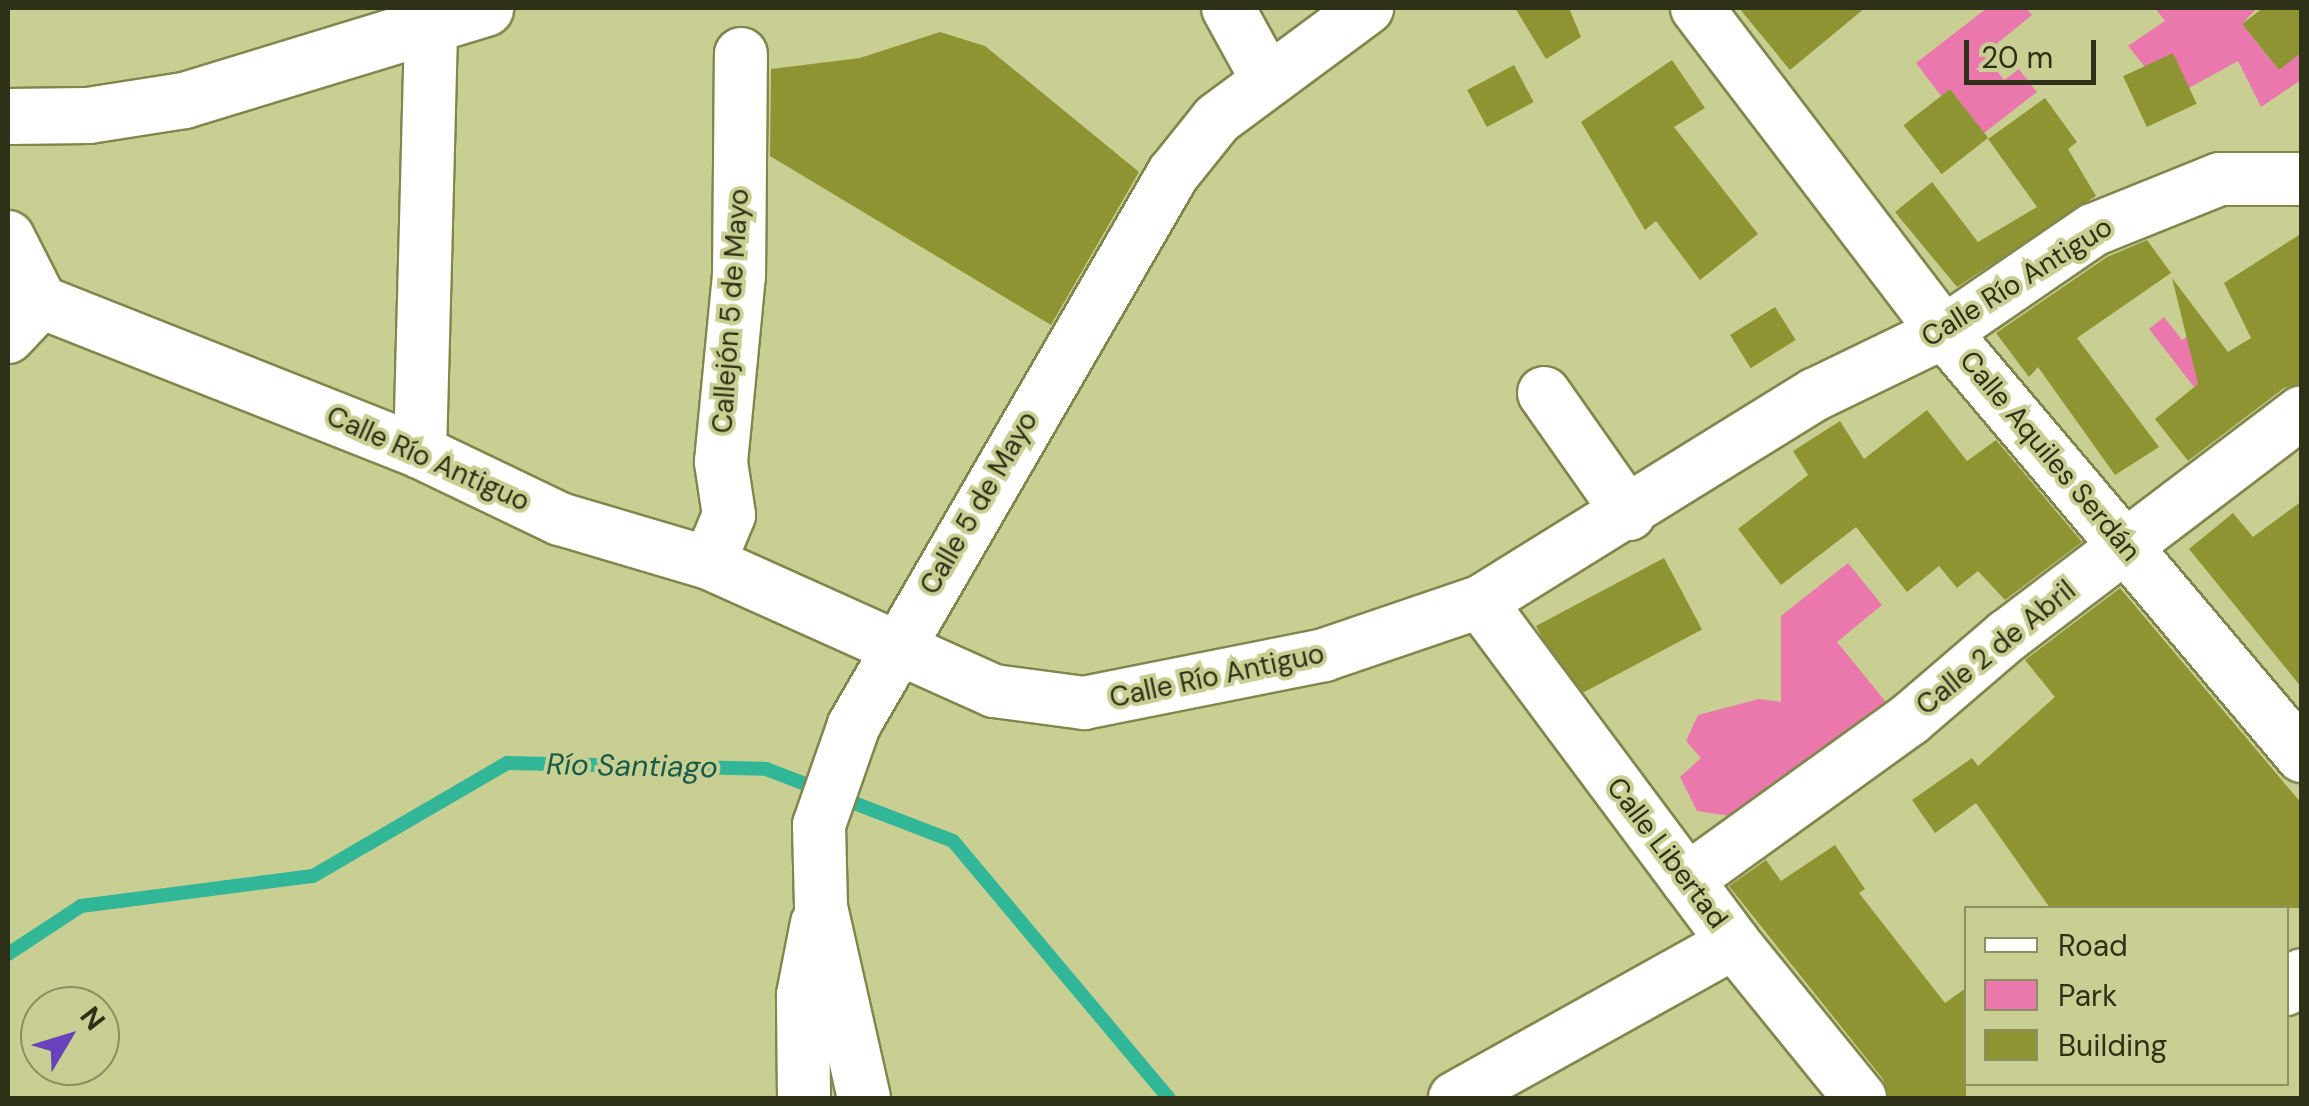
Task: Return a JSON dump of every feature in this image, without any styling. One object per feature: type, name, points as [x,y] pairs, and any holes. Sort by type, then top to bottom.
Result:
[{"type":"street","points":[[8,116],[88,115],[184,100],[486,8]]},
{"type":"street","points":[[1228,8],[1266,78]]},
{"type":"street","name":"Calle 5 de Mayo","points":[[862,1098],[821,907],[819,824],[854,725],[1173,174],[1216,119],[1266,78],[1368,8]]},
{"type":"street","name":"Calle Aquiles Serdán","points":[[1697,8],[1944,332],[2302,756]]},
{"type":"street","points":[[420,452],[431,25]]},
{"type":"street","name":"Callejón 5 de Mayo","points":[[708,563],[729,515],[721,462],[738,276],[741,54]]},
{"type":"street","name":"Calle Río Antiguo","points":[[8,237],[24,319],[420,452],[560,519],[708,563],[895,652],[994,691],[1084,703],[1324,656],[1480,602],[1629,514],[1816,394],[1944,332],[2093,230],[2220,179],[2302,179]]},
{"type":"street","points":[[1544,393],[1629,514]]},
{"type":"street","name":"Calle 2 de Abril","points":[[1687,880],[1910,719],[2125,544],[2302,412]]},
{"type":"street","name":"Calle Libertad","points":[[1480,602],[1734,944],[1860,1098]]},
{"type":"street","points":[[804,1098],[804,995],[821,907]]},
{"type":"street","points":[[1456,1098],[1734,944]]},
{"type":"green space","points":[[1987,8],[2026,8],[2032,15],[1984,54],[2004,80],[2019,69],[2037,92],[1984,133],[1950,89],[1941,96],[1916,63]]},
{"type":"green space","points":[[2155,8],[2257,8],[2242,24],[2279,70],[2301,52],[2301,80],[2261,107],[2238,61],[2189,88],[2173,54],[2145,67],[2128,46],[2165,21]]},
{"type":"green space","points":[[2164,317],[2182,340],[2198,328],[2225,363],[2194,387],[2149,329]]},
{"type":"green space","points":[[1848,563],[1882,605],[1837,642],[1890,707],[1736,817],[1697,811],[1680,777],[1701,758],[1686,741],[1698,715],[1759,699],[1781,702],[1781,616]]},
{"type":"building","points":[[1515,8],[1569,8],[1581,37],[1546,59]]},
{"type":"building","points":[[1739,8],[1865,8],[1790,70]]},
{"type":"building","points":[[2263,8],[2302,8],[2302,52],[2279,70],[2242,24]]},
{"type":"building","points":[[940,32],[985,46],[1139,172],[1051,325],[770,156],[771,69],[860,58]]},
{"type":"building","points":[[2173,53],[2197,104],[2147,127],[2123,76]]},
{"type":"building","points":[[1672,60],[1705,108],[1674,127],[1758,234],[1700,280],[1656,221],[1645,230],[1581,122]]},
{"type":"building","points":[[1514,65],[1534,102],[1487,127],[1467,90]]},
{"type":"building","points":[[1950,89],[1988,138],[1942,174],[1904,125]]},
{"type":"building","points":[[2045,98],[2077,142],[2068,149],[2096,196],[1957,287],[1895,212],[1932,182],[1978,242],[2037,207],[1988,139]]},
{"type":"building","points":[[2302,233],[2302,383],[2284,388],[2188,461],[2155,419],[2198,384],[2172,278],[2228,352],[2251,338],[2224,283]]},
{"type":"building","points":[[2147,240],[2171,273],[2077,338],[2159,447],[2115,475],[2038,367],[2029,377],[1996,333],[2107,257]]},
{"type":"building","points":[[1775,307],[1796,340],[1751,368],[1730,335]]},
{"type":"building","points":[[1927,410],[1967,461],[1996,440],[2082,542],[2005,600],[1978,571],[1957,588],[1939,566],[1907,592],[1856,527],[1781,585],[1738,529],[1808,475],[1793,451],[1840,421],[1864,459]]},
{"type":"building","points":[[2302,501],[2302,688],[2189,549],[2233,513],[2253,537]]},
{"type":"building","points":[[1664,558],[1702,630],[1574,698],[1536,626]]},
{"type":"building","points":[[2120,588],[2302,804],[2302,908],[2049,906],[1976,803],[1935,833],[1912,800],[1972,758],[1978,766],[2055,697],[2025,660]]},
{"type":"building","points":[[1835,845],[1865,889],[1859,893],[1945,1003],[1964,989],[1966,1098],[1889,1098],[1883,1079],[1729,886],[1766,860],[1781,881]]},
{"type":"waterway","name":"Río Santiago","points":[[8,954],[81,906],[313,876],[507,763],[766,769],[821,790]]},
{"type":"waterway","name":"Río Santiago","points":[[841,798],[953,841],[1169,1098]]}]
